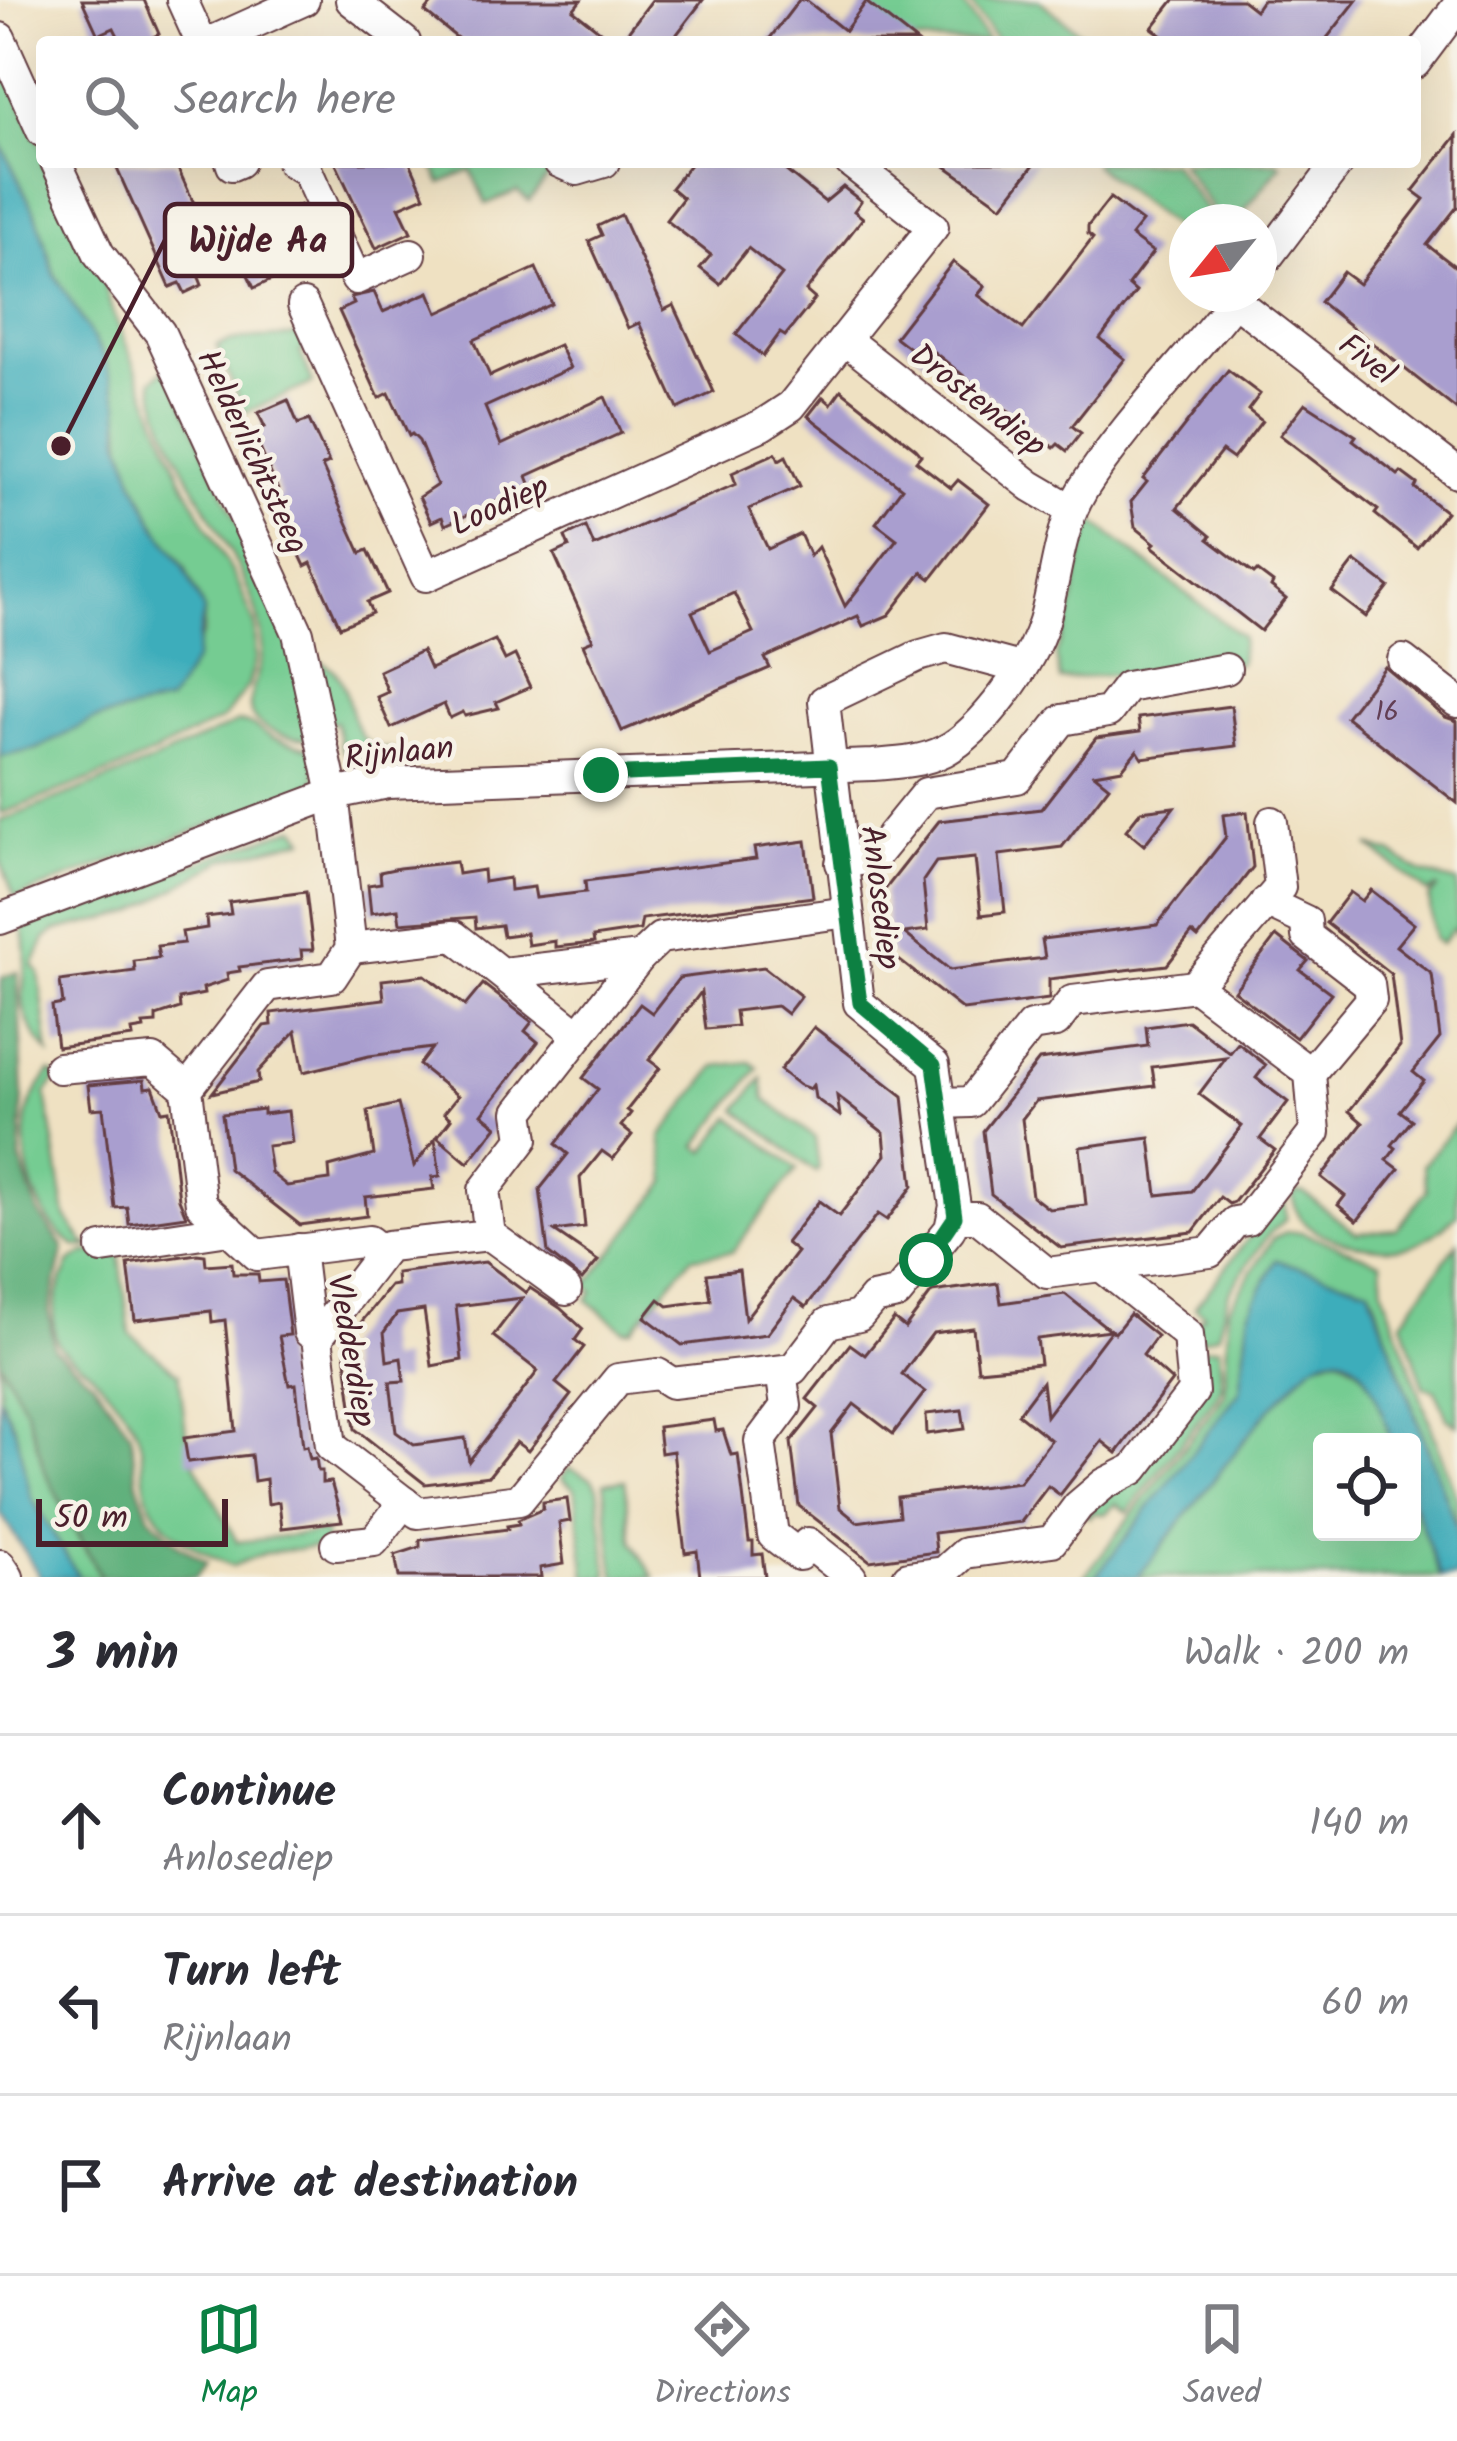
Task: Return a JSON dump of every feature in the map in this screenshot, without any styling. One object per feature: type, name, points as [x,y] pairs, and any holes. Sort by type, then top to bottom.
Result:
[{"type":"street","points":[[182,0],[198,36]]},
{"type":"street","points":[[225,36],[304,0]]},
{"type":"street","points":[[351,0],[397,36]]},
{"type":"street","points":[[1421,52],[1446,8]]},
{"type":"street","points":[[0,38],[36,117]]},
{"type":"street","name":"Helderlichtsteeg","points":[[59,168],[99,254],[160,334],[298,633],[333,794],[351,948]]},
{"type":"street","points":[[302,168],[356,279],[411,254]]},
{"type":"street","points":[[844,338],[933,226],[858,168]]},
{"type":"street","points":[[1277,244],[1335,168]]},
{"type":"street","name":"Loodiep","points":[[303,304],[426,576],[778,417],[844,338]]},
{"type":"street","name":"Rijnlaan","points":[[0,919],[333,794],[388,783],[829,766],[915,761],[944,751],[979,723],[1020,668],[1043,626],[1072,510],[1090,479],[1225,312]]},
{"type":"street","name":"Fivel","points":[[1256,312],[1457,473]]},
{"type":"street","name":"Drostendiep","points":[[844,338],[1031,486],[1072,510]]},
{"type":"street","points":[[829,766],[824,700],[918,656],[946,648],[1020,668]]},
{"type":"street","points":[[1403,660],[1457,702]]},
{"type":"street","points":[[842,863],[873,858],[926,793],[1017,778],[1062,720],[1108,712],[1127,687],[1226,669]]},
{"type":"street","name":"Anlosediep","points":[[829,766],[860,1003],[934,1065],[955,1217]]},
{"type":"street","points":[[941,1103],[971,1102],[1030,1026],[1056,1022],[1072,1001],[1195,986],[1280,887],[1272,822]]},
{"type":"street","points":[[336,1546],[374,1540],[404,1502],[418,1514],[519,1500],[618,1379],[658,1374],[672,1383],[793,1369],[828,1323],[859,1316],[874,1299],[898,1294],[955,1217],[976,1216],[1047,1273],[1210,1252],[1234,1222],[1247,1220],[1315,1132],[1310,1073],[1371,1000],[1369,984],[1306,936],[1306,921],[1266,902]]},
{"type":"street","points":[[490,1235],[484,1190],[523,1139],[519,1112],[660,938],[848,912]]},
{"type":"street","points":[[187,1089],[267,986],[332,977],[351,948],[454,935],[579,1035]]},
{"type":"street","points":[[503,974],[640,957]]},
{"type":"street","points":[[1195,986],[1310,1073]]},
{"type":"street","points":[[59,1067],[153,1060],[187,1089],[201,1204],[257,1255],[369,1241],[383,1252]]},
{"type":"street","points":[[101,1248],[229,1229]]},
{"type":"street","points":[[316,1338],[388,1246],[490,1235],[566,1290]]},
{"type":"street","name":"Vledderdiep","points":[[298,1250],[332,1445],[404,1502]]},
{"type":"street","points":[[908,1577],[944,1572],[965,1552],[1052,1541],[1078,1506],[1104,1484],[1134,1469],[1193,1392],[1188,1335],[1101,1266]]},
{"type":"street","points":[[781,1371],[785,1406],[760,1441],[773,1535],[799,1555],[808,1544],[851,1577]]},
{"type":"street","points":[[0,1564],[8,1577]]},
{"type":"green space","points":[[858,0],[961,0],[984,36],[904,36]]},
{"type":"green space","points":[[968,0],[1039,0],[1083,35],[1082,36],[994,36]]},
{"type":"green space","points":[[0,56],[36,135],[36,168],[45,168],[102,274],[111,308],[182,479],[239,585],[255,625],[256,659],[248,686],[223,719],[127,766],[0,814],[0,757],[37,749],[93,720],[169,702],[203,633],[204,611],[185,567],[156,526],[134,480],[124,454],[105,359],[54,273],[37,217],[0,142]]},
{"type":"green space","points":[[434,168],[553,170],[529,201],[517,191],[486,204],[471,170],[441,183]]},
{"type":"green space","points":[[1098,168],[1175,168],[1202,204],[1169,204],[1169,224]]},
{"type":"green space","points":[[1184,168],[1279,168],[1250,204],[1209,204]]},
{"type":"green space","points":[[301,334],[314,344],[300,352],[313,383],[244,413],[217,346]]},
{"type":"green space","points":[[167,367],[289,638],[313,739],[273,732],[251,712],[262,655],[258,618],[160,412],[152,380]]},
{"type":"green space","points":[[1094,522],[1242,637],[1240,663],[1120,678],[1119,674],[1060,680],[1056,654]]},
{"type":"green space","points":[[319,660],[336,672],[366,741],[401,757],[350,759],[342,749],[336,722],[328,724]]},
{"type":"green space","points":[[238,722],[315,750],[316,780],[310,787],[15,898],[0,860],[0,821],[137,768]]},
{"type":"green space","points":[[296,827],[305,839],[225,859],[133,913],[55,931],[45,939],[33,965],[39,973],[49,1053],[35,1035],[23,1004],[22,926]]},
{"type":"green space","points":[[1369,846],[1391,853],[1422,873],[1457,882],[1457,934],[1453,929],[1441,944],[1434,939],[1429,898],[1438,887],[1428,893]]},
{"type":"green space","points":[[18,972],[23,1095],[20,1159],[38,1212],[64,1248],[49,1312],[54,1349],[94,1382],[131,1433],[137,1483],[149,1516],[179,1545],[207,1562],[195,1577],[101,1577],[46,1474],[26,1409],[0,1361],[0,1012],[2,977]]},
{"type":"green space","points":[[750,1062],[758,1068],[697,1146],[705,1152],[731,1117],[797,1169],[732,1252],[692,1257],[632,1329],[624,1330],[587,1300],[593,1291],[586,1285],[667,1182],[661,1137],[716,1066]]},
{"type":"green space","points":[[50,1072],[58,1077],[46,1094],[66,1217],[85,1244],[100,1245],[78,1247],[58,1232],[31,1181],[26,1123],[32,1101]]},
{"type":"green space","points":[[762,1078],[765,1099],[815,1138],[816,1172],[737,1110]]},
{"type":"green space","points":[[1457,1123],[1457,1214],[1424,1240],[1398,1248],[1353,1244],[1311,1228],[1298,1214],[1293,1193],[1303,1192],[1356,1233],[1397,1229],[1427,1190],[1423,1165]]},
{"type":"green space","points":[[1282,1195],[1286,1219],[1269,1234],[1229,1292],[1218,1334],[1200,1340],[1191,1332],[1204,1314],[1195,1307]]},
{"type":"green space","points":[[1286,1232],[1301,1232],[1381,1262],[1383,1290],[1457,1499],[1457,1529],[1370,1288],[1250,1311],[1240,1391],[1095,1577],[1084,1577],[1225,1394],[1228,1309],[1273,1239]]},
{"type":"green space","points":[[1457,1243],[1457,1425],[1447,1418],[1436,1390],[1424,1387],[1402,1321]]},
{"type":"green space","points":[[119,1251],[130,1334],[179,1374],[188,1450],[237,1542],[325,1532],[326,1546],[265,1553],[233,1566],[189,1544],[155,1511],[134,1425],[98,1379],[61,1348],[55,1334],[56,1302],[70,1262],[85,1253]]},
{"type":"green space","points":[[1219,1347],[1222,1386],[1218,1395],[1128,1512],[1116,1504],[1105,1514],[1090,1517],[1084,1512],[1139,1473],[1201,1348]]},
{"type":"green space","points":[[1338,1357],[1360,1370],[1389,1433],[1313,1433],[1313,1541],[1421,1541],[1421,1523],[1440,1577],[1138,1577],[1261,1419],[1319,1360]]},
{"type":"green space","points":[[0,1362],[26,1409],[62,1508],[101,1577],[79,1577],[31,1497],[15,1429],[0,1397]]},
{"type":"green space","points":[[569,1468],[592,1479],[598,1488],[608,1577],[586,1577],[575,1489],[561,1478]]},
{"type":"green space","points":[[625,1480],[632,1540],[654,1577],[615,1577],[604,1483]]},
{"type":"water","points":[[0,142],[37,217],[54,273],[105,359],[134,480],[204,611],[195,660],[169,702],[93,720],[37,749],[0,757]]},
{"type":"water","points":[[1276,1260],[1369,1288],[1457,1529],[1457,1577],[1440,1577],[1421,1523],[1421,1433],[1389,1433],[1374,1393],[1356,1364],[1343,1357],[1328,1357],[1310,1366],[1261,1419],[1138,1577],[1095,1577],[1240,1391],[1250,1311]]},
{"type":"water","points":[[0,1397],[15,1429],[31,1497],[79,1577],[40,1577],[0,1512]]},
{"type":"building","points":[[82,0],[144,0],[159,34],[118,36],[114,28],[98,35]]},
{"type":"building","points":[[435,0],[581,0],[573,10],[606,36],[455,36],[425,12]]},
{"type":"building","points":[[652,0],[703,0],[676,36],[625,36]]},
{"type":"building","points":[[799,0],[806,0],[845,31],[866,2],[909,36],[772,36]]},
{"type":"building","points":[[1174,0],[1242,0],[1255,10],[1262,0],[1357,0],[1329,36],[1163,36],[1152,28]]},
{"type":"building","points":[[1457,135],[1457,207],[1427,245],[1457,268],[1457,410],[1320,302],[1343,272],[1359,284],[1424,199],[1413,191]]},
{"type":"building","points":[[117,168],[178,168],[222,264],[198,275],[202,285],[185,293],[180,283],[170,287]]},
{"type":"building","points":[[338,168],[413,168],[425,196],[399,207],[411,232],[376,248]]},
{"type":"building","points":[[687,168],[782,168],[825,202],[843,187],[861,201],[854,211],[863,218],[806,291],[815,299],[763,356],[736,334],[782,275],[748,248],[720,284],[700,268],[711,255],[666,220],[683,198],[671,188]]},
{"type":"building","points":[[948,168],[1031,168],[1002,206]]},
{"type":"building","points":[[1110,198],[1142,222],[1131,236],[1153,252],[1128,285],[1136,292],[1100,339],[1125,359],[1072,426],[1081,433],[1067,451],[1058,444],[1054,448],[934,352],[926,361],[895,337],[953,262],[985,286],[978,295],[1023,329],[1093,238],[1088,226]]},
{"type":"building","points":[[300,205],[324,256],[254,288],[235,246],[260,235],[256,224]]},
{"type":"building","points":[[621,215],[664,310],[674,305],[714,392],[678,409],[639,323],[628,328],[589,241],[602,235],[598,226]]},
{"type":"building","points":[[536,268],[552,304],[474,340],[490,376],[559,345],[570,368],[485,407],[501,445],[605,397],[621,433],[527,476],[531,486],[445,525],[442,517],[431,522],[419,497],[437,485],[419,441],[409,436],[389,393],[379,398],[339,311],[354,304],[351,297],[374,292],[383,312],[429,292],[438,313]]},
{"type":"building","points":[[1228,370],[1260,394],[1248,410],[1262,421],[1233,459],[1222,451],[1177,508],[1211,536],[1208,539],[1273,583],[1271,587],[1286,599],[1261,631],[1152,546],[1155,543],[1135,527],[1131,502],[1147,482],[1143,479]]},
{"type":"building","points":[[841,390],[916,449],[921,455],[916,461],[951,488],[958,480],[989,504],[931,579],[922,572],[889,615],[863,626],[858,616],[765,658],[770,668],[622,731],[583,644],[593,640],[554,554],[569,547],[565,537],[586,527],[594,546],[736,484],[732,473],[776,453],[779,460],[786,456],[800,486],[749,509],[768,549],[800,534],[810,556],[818,547],[845,606],[897,539],[876,523],[902,488],[808,416],[823,397],[831,404]],"holes":[[[734,593],[753,632],[710,651],[692,612]]]},
{"type":"building","points":[[288,400],[298,424],[309,420],[329,463],[322,466],[361,553],[368,550],[388,593],[367,602],[372,613],[340,627],[311,563],[305,566],[274,500],[281,497],[253,432],[265,427],[258,413]]},
{"type":"building","points":[[1305,403],[1356,436],[1353,440],[1417,484],[1415,488],[1446,512],[1417,548],[1375,514],[1378,510],[1280,435]]},
{"type":"building","points":[[1355,561],[1389,587],[1366,617],[1332,591]]},
{"type":"building","points":[[495,640],[505,660],[515,655],[530,687],[496,702],[499,708],[450,718],[444,704],[391,728],[377,697],[388,692],[379,671],[422,651],[430,669]]},
{"type":"building","points":[[1385,667],[1445,717],[1457,721],[1457,803],[1346,717]]},
{"type":"building","points":[[1231,706],[1236,746],[1142,758],[1137,750],[1122,769],[1094,774],[1109,786],[1062,847],[999,855],[1005,912],[981,915],[975,858],[936,862],[923,881],[928,930],[904,933],[950,970],[1045,958],[1042,939],[1157,925],[1226,837],[1223,815],[1247,812],[1253,867],[1198,938],[1192,933],[1167,965],[1049,979],[1049,999],[963,1010],[891,954],[883,892],[939,821],[1041,809],[1096,738],[1140,732],[1138,718]]},
{"type":"building","points":[[1174,807],[1144,845],[1126,830],[1141,811]]},
{"type":"building","points":[[806,841],[813,897],[642,919],[640,930],[593,937],[594,943],[528,945],[526,933],[503,936],[501,925],[476,928],[475,917],[400,923],[398,909],[371,913],[368,885],[381,883],[380,872],[399,868],[456,862],[458,874],[483,870],[484,882],[509,878],[510,890],[534,887],[536,898],[586,892],[585,881],[756,859],[754,848]]},
{"type":"building","points":[[1371,890],[1414,924],[1396,946],[1432,974],[1440,1038],[1413,1072],[1424,1081],[1400,1111],[1412,1120],[1392,1145],[1396,1148],[1387,1160],[1399,1169],[1357,1221],[1338,1205],[1345,1196],[1321,1177],[1363,1123],[1349,1111],[1400,1046],[1391,974],[1326,923],[1350,892],[1362,901]]},
{"type":"building","points":[[306,892],[313,950],[301,950],[302,959],[239,967],[240,971],[227,973],[228,980],[203,988],[204,994],[179,999],[180,1008],[156,1016],[156,1023],[143,1024],[144,1029],[132,1031],[133,1037],[57,1047],[52,1006],[63,1004],[60,981],[135,971],[134,961],[159,958],[157,946],[184,943],[182,932],[207,928],[206,917],[231,914],[229,902]]},
{"type":"building","points":[[1276,936],[1308,961],[1300,970],[1331,993],[1296,1038],[1234,991]]},
{"type":"building","points":[[764,967],[801,996],[787,1014],[777,1006],[735,1011],[737,1026],[706,1029],[701,992],[649,1060],[660,1068],[627,1110],[631,1113],[621,1126],[632,1135],[613,1159],[602,1151],[580,1178],[585,1227],[554,1231],[598,1261],[582,1280],[548,1253],[540,1189],[568,1154],[556,1144],[598,1089],[583,1078],[640,1004],[652,1013],[679,978]]},
{"type":"building","points":[[425,975],[465,1006],[483,984],[532,1022],[525,1031],[538,1042],[482,1114],[497,1126],[468,1163],[437,1137],[451,1119],[444,1113],[458,1096],[419,1065],[432,1048],[369,1056],[304,1072],[296,1031],[258,1072],[259,1082],[212,1093],[264,1026],[272,1025],[271,1013],[384,999],[382,980]]},
{"type":"building","points":[[1188,1021],[1230,1053],[1238,1043],[1266,1065],[1256,1078],[1288,1102],[1260,1139],[1275,1150],[1234,1202],[1220,1197],[1193,1232],[1061,1248],[991,1194],[983,1131],[1039,1060],[1148,1046],[1146,1027]],"holes":[[[1226,1058],[1199,1094],[1242,1126],[1192,1191],[1157,1195],[1150,1138],[1080,1147],[1086,1205],[1049,1209],[1032,1196],[1022,1119],[1036,1101],[1155,1086],[1152,1067]]]},
{"type":"building","points":[[814,1027],[903,1096],[913,1186],[887,1220],[878,1214],[806,1307],[794,1298],[767,1334],[682,1345],[645,1317],[659,1299],[668,1306],[711,1300],[707,1274],[739,1270],[745,1319],[797,1252],[786,1243],[819,1201],[839,1216],[886,1155],[884,1133],[837,1096],[840,1116],[815,1098],[813,1085],[810,1089],[799,1085],[780,1070]]},
{"type":"building","points":[[144,1080],[145,1088],[153,1087],[162,1111],[169,1110],[179,1199],[186,1216],[129,1224],[127,1207],[115,1208],[103,1108],[91,1109],[88,1085]]},
{"type":"building","points":[[398,1104],[414,1166],[435,1139],[440,1176],[432,1177],[434,1189],[365,1197],[367,1216],[300,1225],[229,1169],[222,1114],[288,1111],[292,1143],[267,1146],[271,1173],[287,1186],[330,1180],[329,1167],[374,1155],[368,1111]]},
{"type":"building","points":[[205,1255],[206,1265],[232,1263],[233,1274],[258,1274],[259,1282],[283,1280],[290,1335],[279,1336],[289,1385],[296,1384],[303,1447],[307,1446],[310,1459],[316,1458],[322,1483],[331,1482],[342,1521],[282,1528],[279,1502],[268,1504],[266,1479],[254,1481],[251,1455],[188,1462],[184,1438],[236,1431],[225,1320],[212,1322],[211,1311],[135,1320],[128,1264]]},
{"type":"building","points":[[485,1262],[526,1293],[530,1288],[560,1308],[583,1329],[575,1340],[584,1347],[556,1383],[571,1395],[528,1451],[516,1442],[489,1476],[425,1484],[355,1429],[344,1344],[390,1286],[397,1285],[396,1273]],"holes":[[[522,1298],[493,1336],[538,1371],[469,1461],[465,1438],[414,1445],[396,1432],[390,1382],[404,1381],[401,1358],[387,1361],[384,1332],[397,1314],[424,1310],[432,1366],[462,1360],[456,1306]]]},
{"type":"building","points":[[998,1283],[1001,1303],[1065,1294],[1110,1330],[1037,1339],[1040,1364],[978,1370],[973,1328],[933,1333],[902,1374],[925,1392],[893,1434],[854,1404],[831,1434],[840,1508],[857,1522],[899,1516],[897,1497],[1019,1482],[1051,1440],[1018,1414],[1042,1382],[1046,1416],[1111,1330],[1115,1333],[1130,1314],[1157,1336],[1143,1355],[1172,1381],[1117,1453],[1102,1441],[1060,1495],[1048,1486],[1021,1522],[934,1533],[936,1552],[870,1561],[799,1506],[791,1442],[818,1408],[807,1399],[850,1344],[865,1355],[894,1319],[905,1328],[932,1292]]},
{"type":"building","points":[[962,1410],[965,1429],[927,1434],[926,1414]]},
{"type":"building","points":[[714,1420],[716,1431],[723,1430],[731,1455],[738,1454],[749,1542],[753,1542],[753,1555],[762,1554],[765,1577],[700,1577],[697,1551],[685,1553],[673,1451],[661,1453],[658,1427]]},
{"type":"building","points":[[567,1499],[570,1521],[559,1523],[564,1564],[540,1568],[541,1577],[399,1577],[395,1555],[420,1547],[420,1540],[508,1529],[543,1509],[543,1502]]},
{"type":"place","name":"Wijde Aa","points":[[61,446]]},
{"type":"route","points":[[601,775],[829,766],[860,1003],[934,1065],[955,1217],[926,1260]]}]
